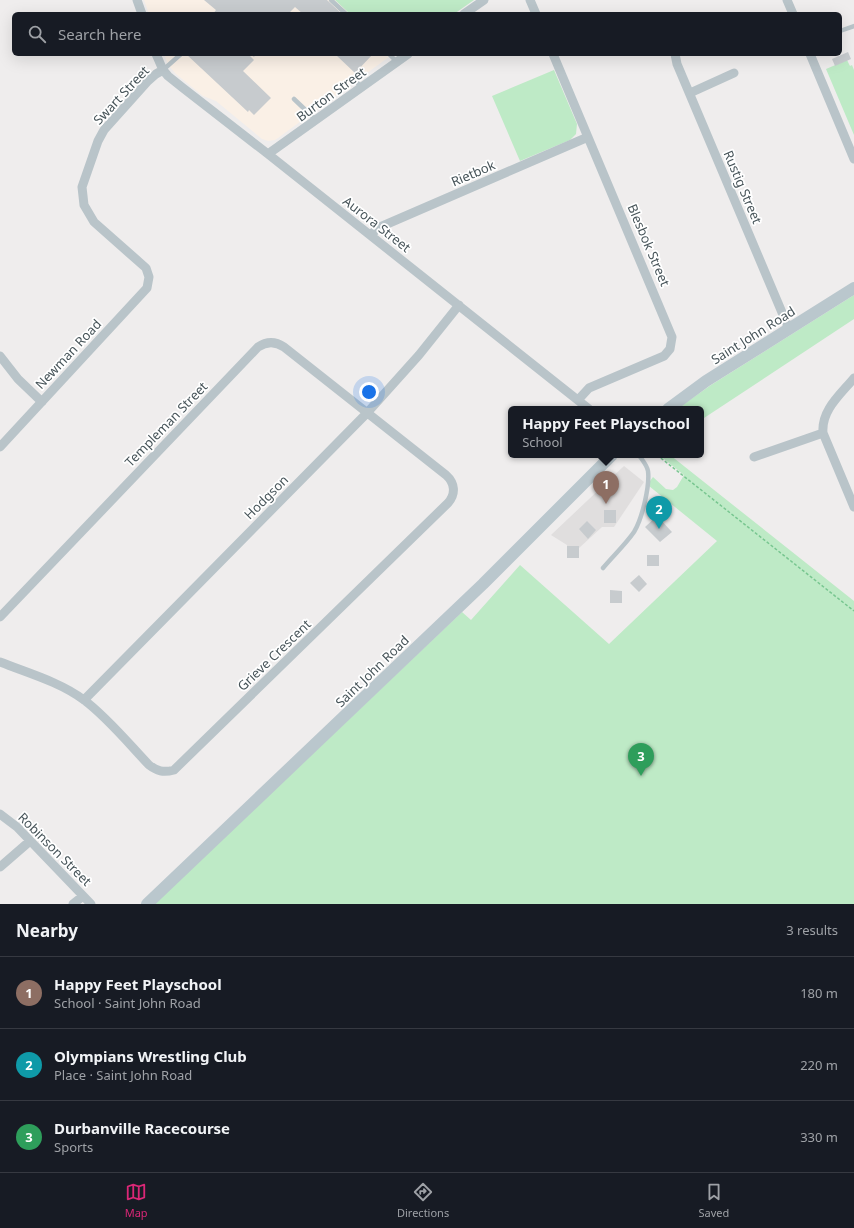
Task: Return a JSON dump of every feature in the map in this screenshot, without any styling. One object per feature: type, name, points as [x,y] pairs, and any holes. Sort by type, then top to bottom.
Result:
[{"type":"main road","name":"Saint John Road","points":[[672,406],[706,381],[854,288]]},
{"type":"main road","name":"Saint John Road","points":[[147,904],[483,584],[609,458]]},
{"type":"street","points":[[138,0],[141,12]]},
{"type":"street","points":[[467,12],[484,0]]},
{"type":"street","points":[[530,0],[535,12]]},
{"type":"street","points":[[787,0],[792,12]]},
{"type":"street","name":"Aurora Street","points":[[157,56],[163,70],[183,88],[585,406]]},
{"type":"street","name":"Burton Street","points":[[268,154],[405,56]]},
{"type":"street","name":"Blesbok Street","points":[[554,56],[672,333],[670,349],[664,356],[588,388],[578,400]]},
{"type":"street","name":"Rustig Street","points":[[675,56],[677,64],[789,329]]},
{"type":"street","points":[[811,56],[854,159]]},
{"type":"street","name":"Swart Street","points":[[149,277],[146,268],[94,222],[84,205],[82,187],[98,141],[104,130],[147,82],[163,70]]},
{"type":"street","points":[[690,93],[734,73]]},
{"type":"street","name":"Rietbok","points":[[370,235],[380,227],[588,137]]},
{"type":"street","name":"Newman Road","points":[[0,447],[145,291],[149,284],[149,277]]},
{"type":"street","name":"Hodgson","points":[[84,700],[367,413],[419,355],[459,305]]},
{"type":"street","name":"Templeman Street","points":[[0,617],[261,344],[273,342],[281,344],[367,413]]},
{"type":"street","points":[[0,356],[18,380],[42,402]]},
{"type":"street","points":[[854,378],[827,410],[823,420],[823,432],[854,507]]},
{"type":"street","name":"Grieve Crescent","points":[[0,662],[72,692],[100,713],[149,765],[156,770],[161,771],[167,772],[174,770],[448,503],[453,492],[450,478],[367,413]]},
{"type":"street","points":[[754,457],[823,432]]},
{"type":"street","name":"Robinson Street","points":[[0,814],[13,823],[91,904]]},
{"type":"street","points":[[0,867],[30,841]]},
{"type":"street","points":[[73,904],[83,896]]},
{"type":"lane","points":[[331,0],[344,12]]},
{"type":"lane","points":[[842,30],[854,26]]},
{"type":"lane","points":[[163,70],[179,56]]},
{"type":"lane","points":[[391,56],[397,62]]},
{"type":"lane","points":[[355,81],[362,87]]},
{"type":"lane","points":[[294,99],[316,120]]},
{"type":"lane","points":[[603,568],[634,531],[640,517],[645,498],[648,471],[640,458]]},
{"type":"path","points":[[661,458],[854,611]]},
{"type":"shaded area","points":[[144,0],[335,0],[348,12],[148,12]]},
{"type":"shaded area","points":[[165,56],[390,56],[278,138],[268,141],[262,139],[216,101],[203,96],[176,74],[168,65]]},
{"type":"shaded area","points":[[624,466],[644,482],[614,527],[602,527],[579,548],[579,558],[567,558],[567,545],[551,535]]},
{"type":"green space","points":[[335,0],[474,0],[457,12],[348,12]]},
{"type":"green space","points":[[847,60],[850,66],[852,65],[854,70],[854,135],[826,69]]},
{"type":"green space","points":[[554,70],[577,124],[576,134],[570,140],[520,161],[492,96]]},
{"type":"green space","points":[[854,295],[854,319],[704,418],[704,406],[681,406],[711,385]]},
{"type":"green space","points":[[663,458],[674,458],[854,601],[854,904],[154,904],[462,612],[471,620],[520,565],[609,644],[717,541],[649,486],[653,477],[666,489],[673,490],[677,487],[684,475]]},
{"type":"building","points":[[204,0],[327,0],[340,12],[301,12],[295,7],[290,12],[214,12],[216,10]]},
{"type":"building","points":[[848,52],[851,59],[835,66],[832,59],[842,56]]},
{"type":"building","points":[[188,56],[250,56],[254,60],[243,71],[271,98],[254,115],[249,110],[248,112]]},
{"type":"building","points":[[337,56],[371,56],[355,73]]},
{"type":"building","points":[[604,510],[616,510],[616,523],[604,523]]},
{"type":"building","points":[[657,516],[672,532],[660,542],[645,527]]},
{"type":"building","points":[[587,521],[596,530],[588,539],[579,529]]},
{"type":"building","points":[[567,546],[579,546],[579,558],[567,558]]},
{"type":"building","points":[[647,555],[659,555],[659,566],[647,566]]},
{"type":"building","points":[[639,575],[647,584],[639,592],[630,583]]},
{"type":"building","points":[[610,590],[622,591],[622,603],[610,603]]},
{"type":"place","name":"Happy Feet Playschool","points":[[606,504]]},
{"type":"place","name":"Olympians Wrestling Club","points":[[659,529]]},
{"type":"place","name":"Durbanville Racecourse","points":[[641,776]]}]
